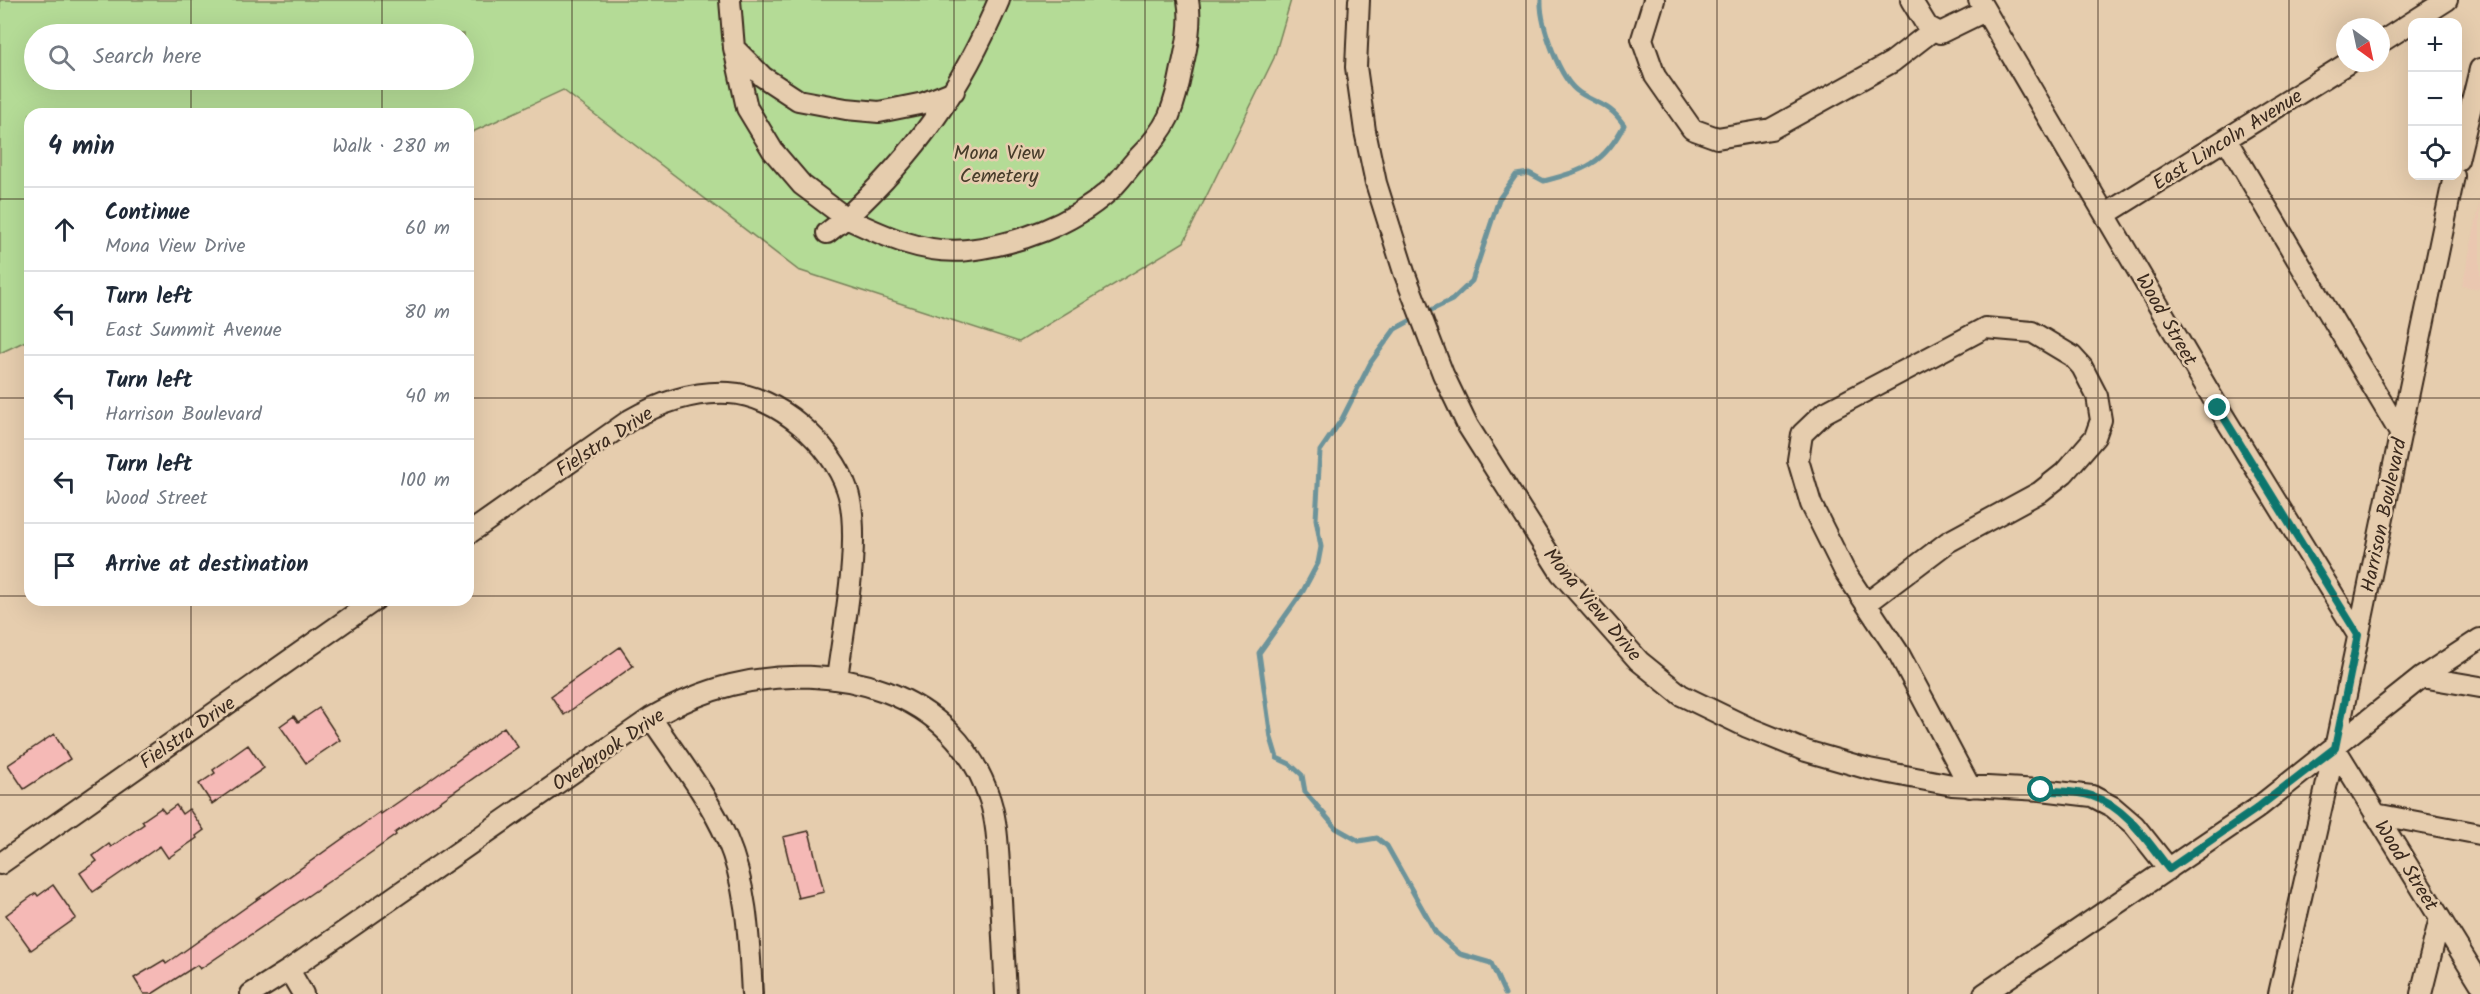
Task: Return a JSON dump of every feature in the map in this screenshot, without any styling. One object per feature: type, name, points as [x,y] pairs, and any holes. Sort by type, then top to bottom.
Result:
[{"type":"street","points":[[730,0],[734,48],[747,108],[772,151],[802,185],[846,218],[891,239],[927,248],[966,250],[1009,242],[1052,228],[1085,210],[1110,190],[1144,152],[1168,118],[1178,89],[1188,43],[1188,0]]},
{"type":"street","points":[[827,233],[884,182],[919,141],[955,91],[980,45],[999,0]]},
{"type":"street","name":"Mona View Drive","points":[[1359,0],[1356,67],[1365,131],[1376,183],[1415,302],[1443,374],[1468,426],[1500,480],[1561,573],[1639,662],[1681,696],[1806,751],[1903,777],[1970,787],[2041,790],[2092,796],[2113,807],[2134,825],[2169,869]]},
{"type":"street","points":[[1654,0],[1642,39],[1655,76],[1692,129],[1717,138],[1771,129],[1892,62],[1932,31]]},
{"type":"street","points":[[1911,0],[1932,31],[1940,33],[1982,5]]},
{"type":"street","points":[[2390,36],[2447,0]]},
{"type":"street","name":"Wood Street","points":[[1982,5],[2218,408],[2358,635]]},
{"type":"street","points":[[734,48],[763,77],[798,100],[836,108],[879,112],[924,103],[955,91]]},
{"type":"street","points":[[2462,140],[2480,69]]},
{"type":"street","name":"East Lincoln Avenue","points":[[2106,214],[2336,70]]},
{"type":"street","points":[[2226,139],[2400,433]]},
{"type":"street","name":"Harrison Boulevard","points":[[2276,992],[2335,748],[2453,180]]},
{"type":"street","points":[[1866,604],[1948,542],[2040,492],[2064,473],[2095,437],[2101,420],[2097,396],[2082,367],[2072,356],[2032,332],[1985,328],[1824,413],[1802,434],[1798,460],[1811,504],[1845,572],[1866,604],[1899,652],[1970,787]]},
{"type":"street","name":"Fielstra Drive","points":[[474,530],[620,427],[651,408],[669,400],[699,394],[731,392],[757,400],[789,415],[812,435],[831,458],[848,489],[852,527],[851,569],[837,679]]},
{"type":"street","name":"Fielstra Drive","points":[[0,864],[366,606]]},
{"type":"street","points":[[1984,994],[2256,809],[2422,677],[2480,639]]},
{"type":"street","name":"Overbrook Drive","points":[[251,994],[289,970],[651,718],[675,705],[731,685],[800,677],[837,679],[867,684],[901,696],[929,714],[955,738],[980,774],[996,823],[1006,994]]},
{"type":"street","points":[[2422,677],[2480,687]]},
{"type":"street","points":[[651,718],[704,797],[727,839],[738,869],[748,918],[752,994]]},
{"type":"street","name":"Wood Street","points":[[2335,748],[2480,982]]},
{"type":"street","points":[[2375,814],[2480,834]]},
{"type":"street","points":[[2421,994],[2440,918]]},
{"type":"street","points":[[289,970],[303,994]]},
{"type":"shaded area","points":[[2480,204],[2480,289],[2462,286]]},
{"type":"green space","name":"Mona View Cemetery","points":[[0,0],[1291,0],[1274,58],[1184,242],[1019,342],[798,270],[563,90],[474,131],[474,108],[24,108],[24,342],[0,353]]},
{"type":"building","points":[[620,647],[633,666],[564,715],[551,696]]},
{"type":"building","points":[[319,708],[340,740],[306,763],[280,726],[294,716],[298,722]]},
{"type":"building","points":[[504,727],[518,747],[359,861],[200,969],[197,965],[152,994],[144,994],[134,978],[164,960],[166,964]]},
{"type":"building","points":[[54,734],[70,759],[24,789],[8,765]]},
{"type":"building","points":[[248,745],[264,768],[212,804],[199,784],[215,773],[213,770]]},
{"type":"building","points":[[176,805],[182,814],[189,809],[204,830],[196,836],[197,838],[168,858],[160,846],[93,892],[80,873],[97,861],[93,856],[109,844],[111,847],[144,824],[142,821],[161,808],[165,813]]},
{"type":"building","points":[[809,831],[824,892],[798,898],[783,837]]},
{"type":"building","points":[[53,885],[76,918],[31,950],[6,915],[36,893],[38,896]]},
{"type":"waterway","points":[[1425,313],[1452,300],[1472,281],[1499,199],[1516,175],[1529,173],[1544,181],[1582,169],[1592,164],[1609,149],[1624,125],[1609,109],[1580,93],[1565,76],[1547,36],[1541,0]]},
{"type":"waterway","points":[[1417,317],[1395,329],[1371,362],[1342,419],[1320,451],[1316,519],[1321,547],[1318,563],[1303,591],[1259,653],[1271,738],[1277,758],[1290,764],[1302,775],[1305,792],[1336,828],[1359,841],[1377,838],[1387,846],[1436,933],[1460,954],[1491,963],[1505,994]]},
{"type":"route","points":[[2041,790],[2092,796],[2113,807],[2134,825],[2169,869],[2256,809],[2335,748],[2358,635],[2218,408]]}]
